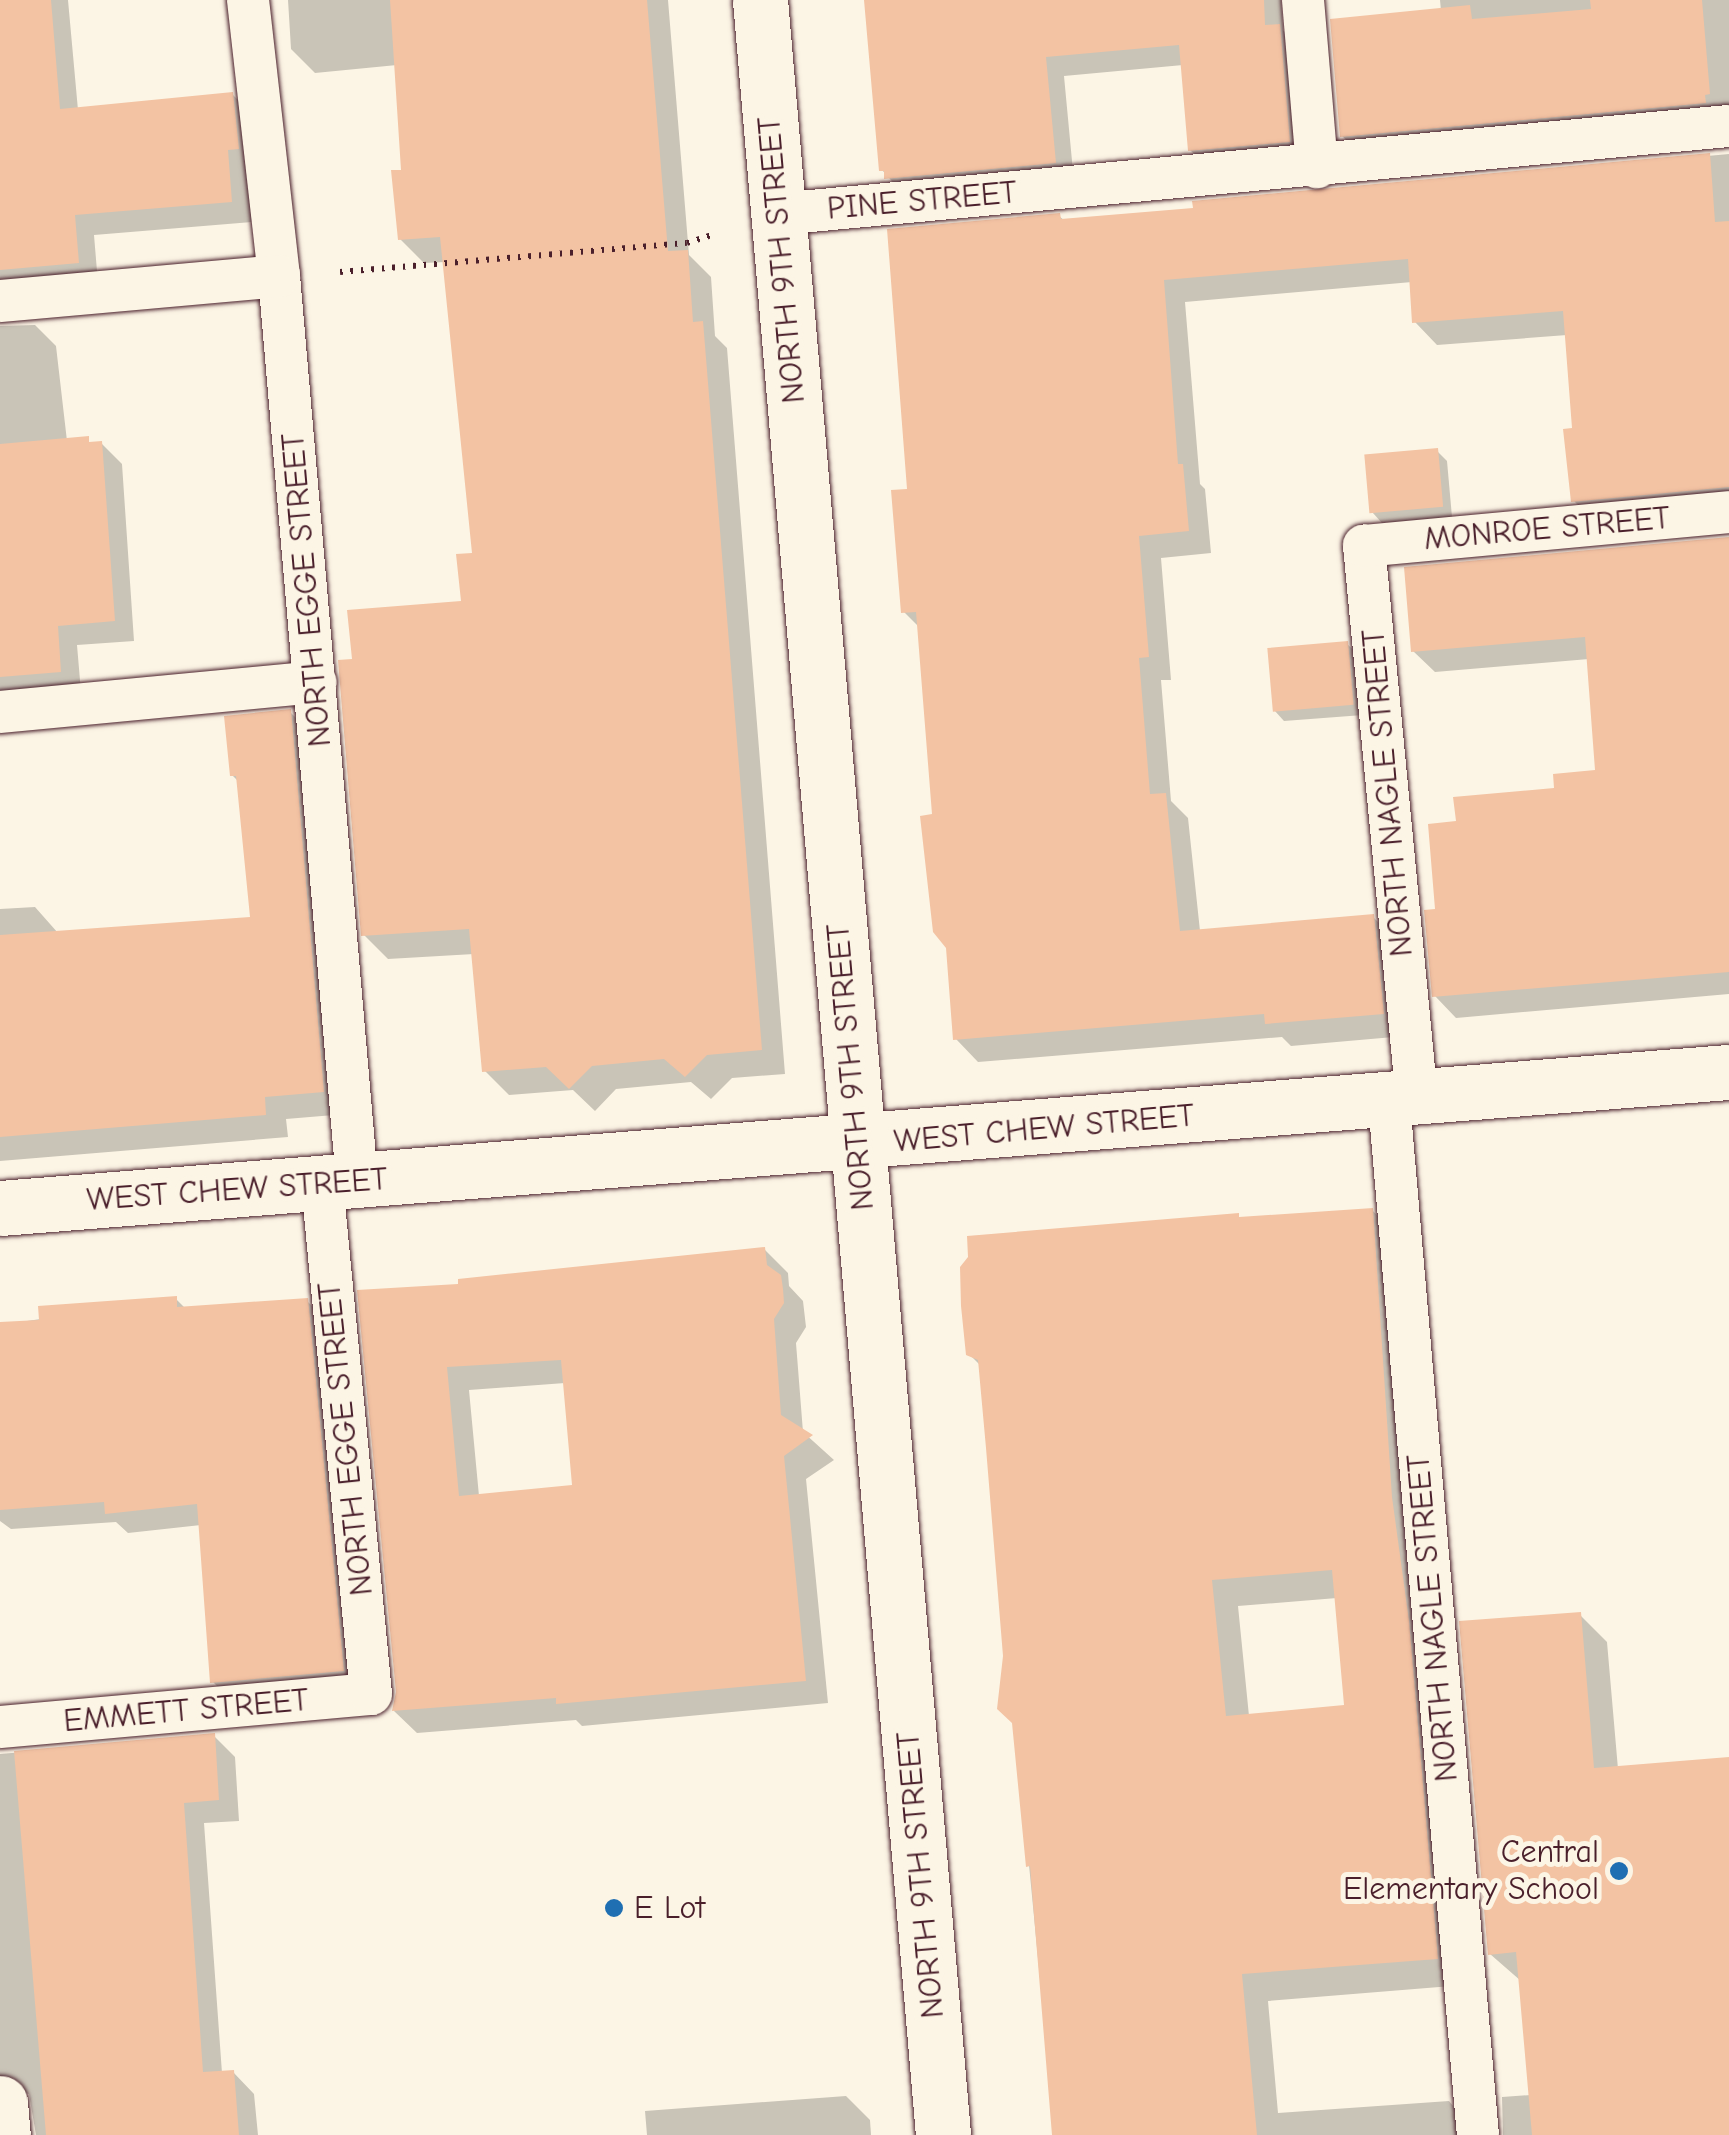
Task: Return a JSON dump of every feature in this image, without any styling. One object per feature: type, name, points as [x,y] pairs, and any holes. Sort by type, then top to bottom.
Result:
[{"type":"street","name":"NORTH 9TH STREET","points":[[760,0],[943,2135]]},
{"type":"street","name":"WEST CHEW STREET","points":[[0,1208],[858,1144],[1729,1072]]},
{"type":"street","points":[[0,2104],[3,2135]]},
{"type":"lane","name":"NORTH EGGE STREET","points":[[248,0],[279,276],[316,682],[339,1182],[371,1694]]},
{"type":"lane","points":[[1303,0],[1317,167]]},
{"type":"lane","name":"PINE STREET","points":[[778,214],[1729,126]]},
{"type":"lane","points":[[0,301],[279,276]]},
{"type":"lane","name":"MONROE STREET","points":[[1364,546],[1729,512]]},
{"type":"lane","name":"NORTH NAGLE STREET","points":[[1364,546],[1478,2135]]},
{"type":"lane","points":[[0,712],[316,682]]},
{"type":"lane","name":"EMMETT STREET","points":[[0,1727],[371,1694]]},
{"type":"path","points":[[279,276],[687,243],[778,214]]},
{"type":"building","points":[[0,0],[51,0],[60,109],[233,92],[239,149],[228,150],[232,202],[75,215],[79,263],[0,270]]},
{"type":"building","points":[[390,0],[647,0],[668,251],[688,250],[693,322],[703,321],[762,1050],[707,1055],[685,1077],[664,1059],[592,1066],[569,1089],[546,1067],[482,1072],[469,929],[361,936],[338,660],[352,659],[347,610],[461,601],[456,554],[472,553],[440,237],[398,240],[391,170],[401,170]]},
{"type":"building","points":[[864,0],[1264,0],[1265,25],[1280,24],[1290,142],[1188,151],[1179,45],[1046,57],[1056,163],[884,179],[884,171],[879,171]]},
{"type":"building","points":[[1590,0],[1702,0],[1710,94],[1705,95],[1706,103],[1340,137],[1330,19],[1470,5],[1472,19],[1591,9]]},
{"type":"building","points":[[1710,153],[1715,222],[1729,221],[1729,487],[1571,502],[1563,429],[1572,428],[1563,311],[1412,323],[1408,259],[1164,280],[1178,464],[1183,464],[1189,531],[1139,536],[1149,657],[1139,658],[1150,794],[1166,793],[1180,931],[1374,914],[1384,1014],[1265,1024],[1264,1014],[953,1040],[946,948],[933,932],[920,816],[932,814],[916,612],[901,613],[891,490],[907,489],[887,229],[1060,213],[1061,219],[1193,208],[1192,201]]},
{"type":"building","points":[[89,436],[89,442],[102,441],[115,621],[58,626],[61,672],[0,677],[0,444]]},
{"type":"building","points":[[1438,448],[1443,507],[1369,513],[1364,454]]},
{"type":"building","points":[[1729,537],[1729,972],[1432,997],[1424,910],[1435,909],[1428,824],[1456,821],[1453,797],[1554,788],[1553,774],[1595,770],[1585,637],[1411,652],[1404,567]]},
{"type":"building","points":[[1348,641],[1354,705],[1273,712],[1267,648]]},
{"type":"building","points":[[291,709],[324,1092],[265,1097],[266,1115],[0,1137],[0,935],[250,917],[236,776],[230,776],[224,716]]},
{"type":"building","points":[[1373,1208],[1392,1497],[1409,1621],[1438,1959],[1242,1974],[1257,2135],[1052,2135],[1030,1866],[1026,1867],[1012,1723],[997,1709],[1003,1656],[986,1448],[978,1360],[966,1355],[960,1267],[968,1257],[967,1236],[1239,1213],[1239,1217]],"holes":[[[1332,1570],[1344,1705],[1226,1716],[1212,1580]]]},
{"type":"building","points":[[765,1247],[767,1265],[781,1275],[783,1289],[784,1303],[774,1319],[781,1415],[813,1435],[784,1456],[806,1681],[556,1704],[556,1698],[392,1711],[396,1692],[357,1290],[458,1284],[458,1279]],"holes":[[[561,1360],[572,1485],[459,1496],[447,1367]]]},
{"type":"building","points":[[177,1296],[177,1307],[308,1298],[344,1671],[210,1683],[197,1504],[105,1514],[104,1502],[0,1510],[0,1322],[39,1320],[38,1306]]},
{"type":"building","name":"Central Elementary School","points":[[1581,1612],[1594,1768],[1729,1757],[1729,2135],[1532,2135],[1516,1952],[1488,1955],[1459,1621]]},
{"type":"building","points":[[215,1733],[219,1800],[184,1803],[203,2072],[234,2070],[239,2135],[46,2135],[14,1751]]},
{"type":"place","name":"Central Elementary School","points":[[1619,1871]]},
{"type":"place","name":"E Lot","points":[[614,1908]]}]
